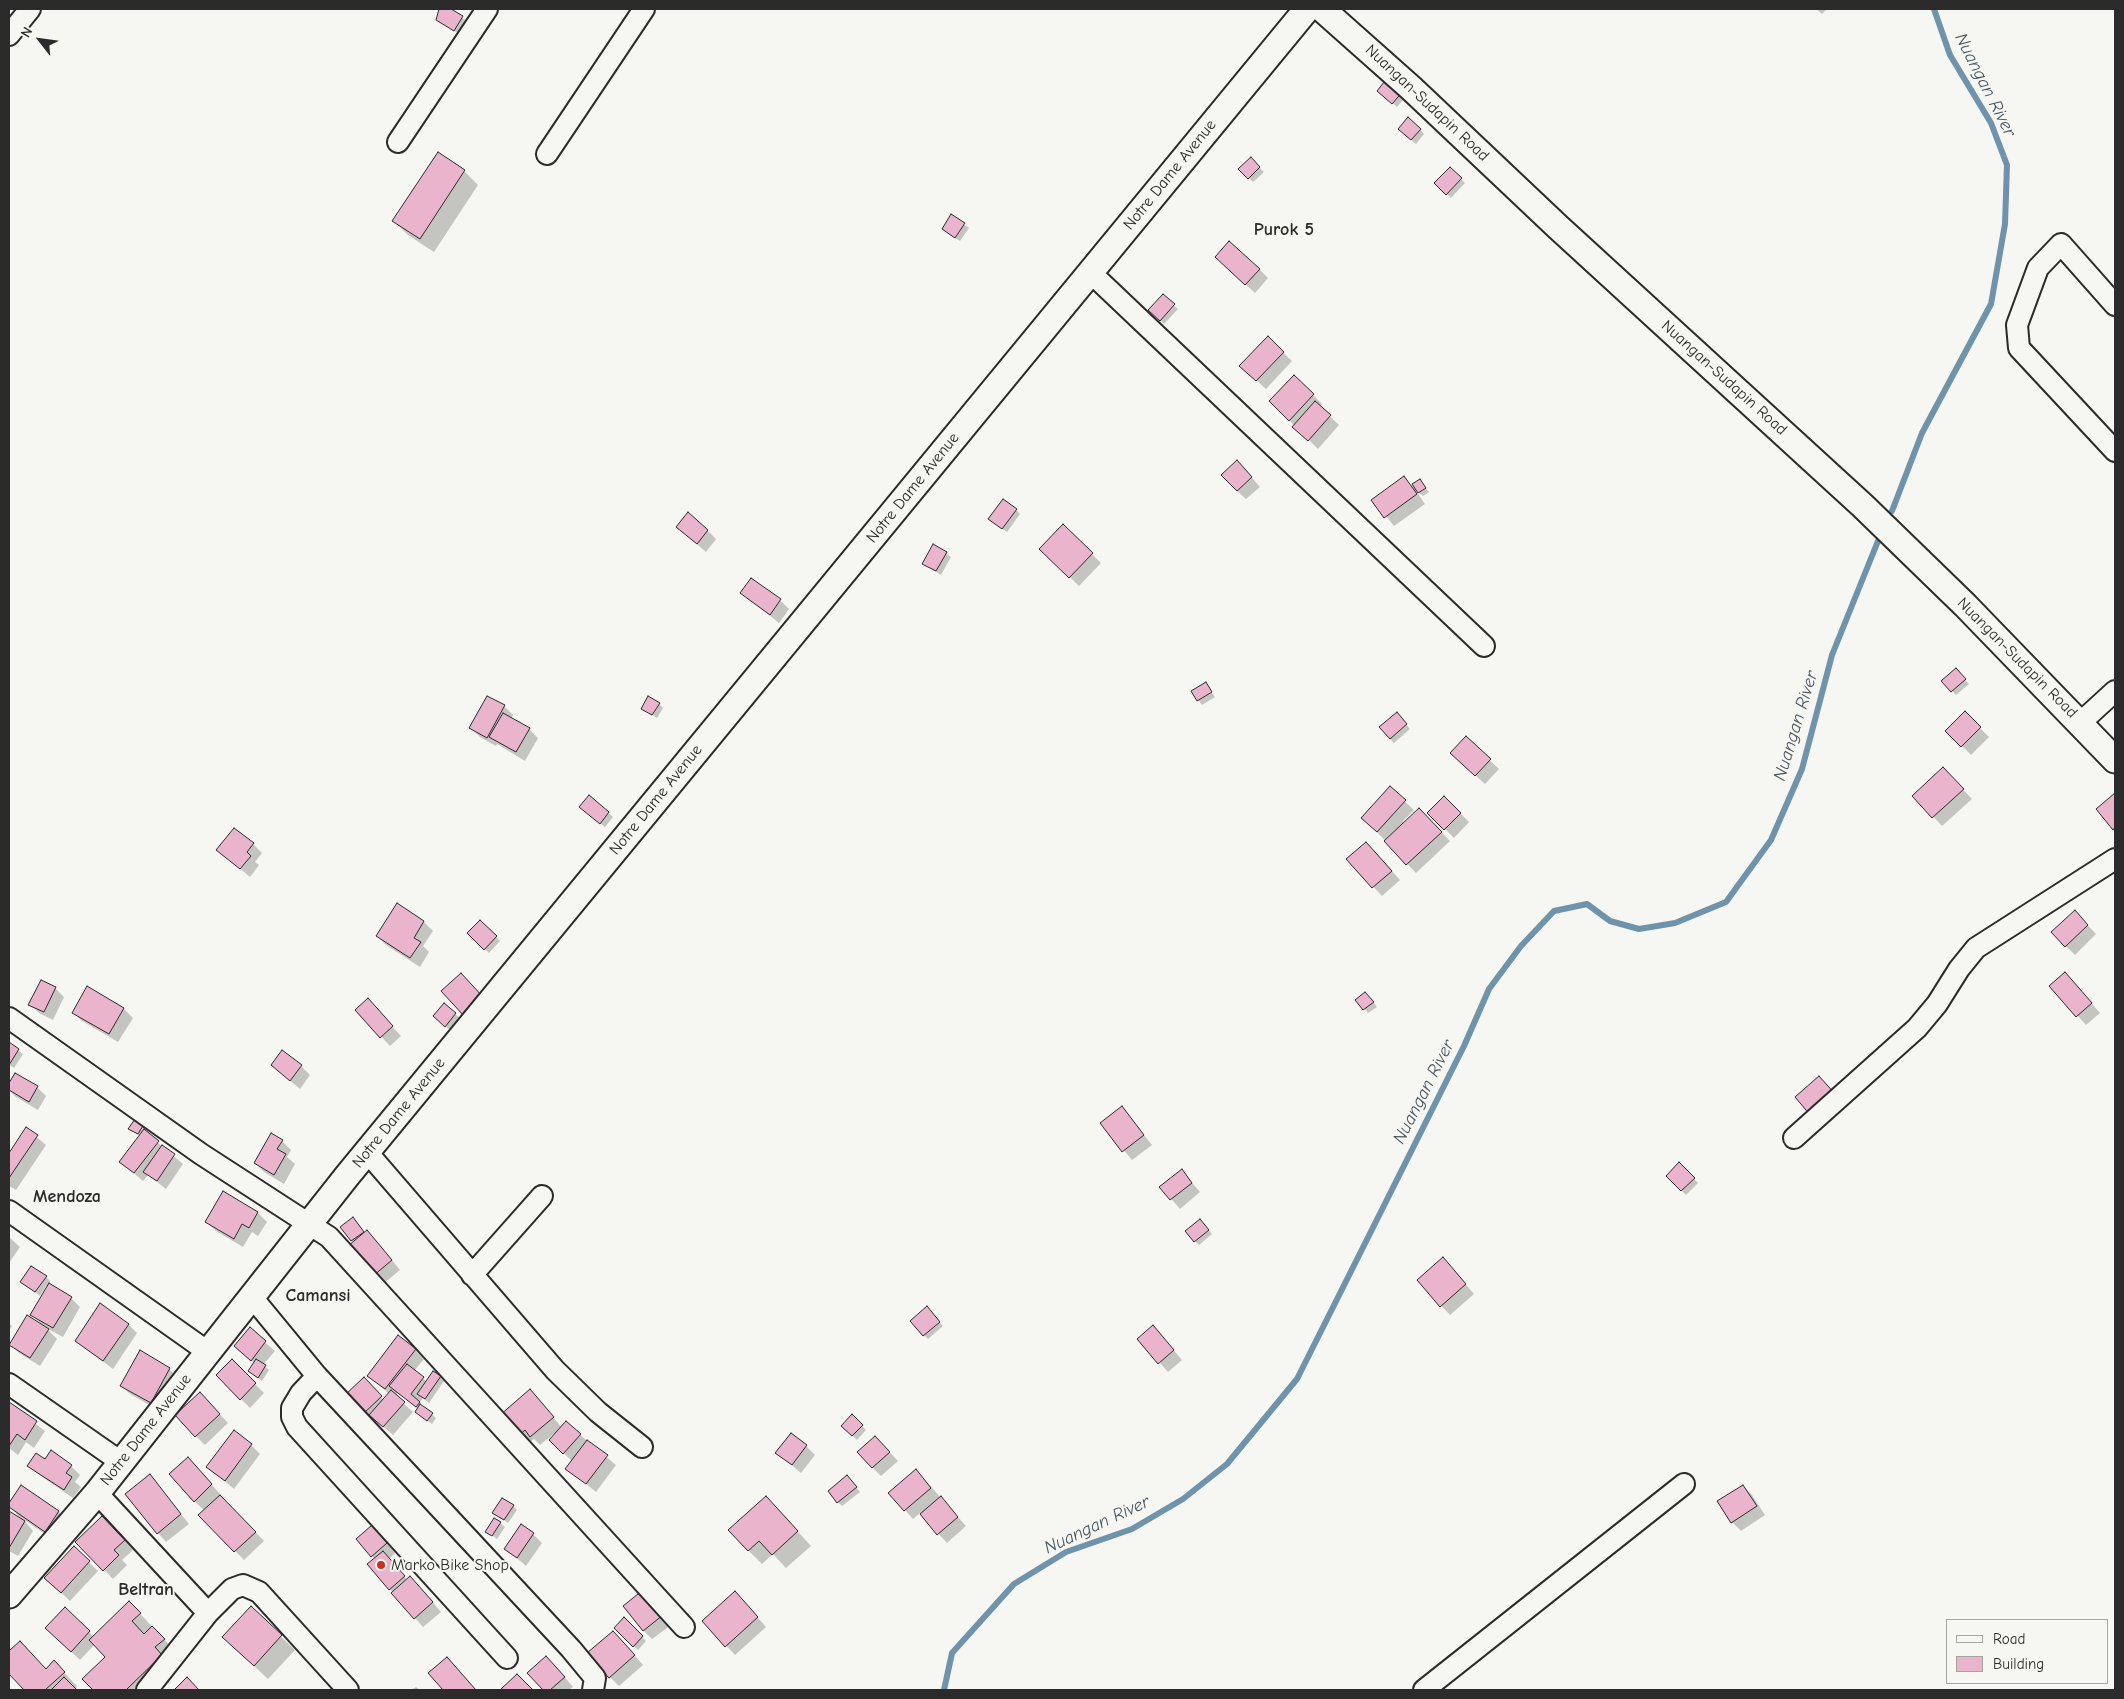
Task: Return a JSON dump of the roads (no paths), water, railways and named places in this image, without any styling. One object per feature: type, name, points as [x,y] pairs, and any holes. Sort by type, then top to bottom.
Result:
[{"type":"street","points":[[9,35],[30,9]]},
{"type":"street","points":[[398,142],[487,9]]},
{"type":"street","points":[[547,154],[644,9]]},
{"type":"street","name":"Notre Dame Avenue","points":[[11,1587],[97,1493],[367,1152],[1307,9]]},
{"type":"street","name":"Nuangan-Sudapin Road","points":[[1322,9],[1405,82],[1558,227],[1856,499],[1965,605],[2115,760]]},
{"type":"street","points":[[2115,305],[2061,244],[2038,268],[2017,325],[2020,348],[2115,451]]},
{"type":"street","points":[[1090,272],[1484,646]]},
{"type":"street","points":[[2080,723],[2115,691]]},
{"type":"street","points":[[1794,1138],[1917,1028],[1937,1004],[1959,969],[1976,948],[2115,859]]},
{"type":"street","points":[[9,1018],[202,1154],[329,1237],[684,1627]]},
{"type":"street","points":[[367,1152],[555,1370],[598,1412],[642,1447]]},
{"type":"street","points":[[472,1275],[542,1196]]},
{"type":"street","points":[[9,1211],[208,1352]]},
{"type":"street","points":[[252,1297],[317,1376],[571,1649],[595,1678],[593,1690]]},
{"type":"street","points":[[317,1376],[301,1393],[292,1408],[292,1417],[297,1427],[507,1658]]},
{"type":"street","points":[[9,1384],[121,1462]]},
{"type":"street","points":[[1424,1690],[1684,1484]]},
{"type":"street","points":[[97,1493],[208,1613]]},
{"type":"street","points":[[147,1690],[208,1613],[232,1589],[243,1585],[250,1587],[266,1600],[348,1690]]},
{"type":"waterway","name":"Nuangan River","points":[[1892,511],[1922,433],[1991,304],[2005,224],[2007,165],[1991,123],[1950,55],[1934,9]]},
{"type":"waterway","name":"Nuangan River","points":[[944,1690],[952,1653],[1014,1584],[1066,1552],[1132,1529],[1183,1499],[1227,1464],[1297,1379],[1464,1046],[1489,989],[1521,946],[1554,911],[1587,904],[1610,921],[1639,929],[1675,923],[1726,902],[1771,840],[1802,769],[1832,655],[1878,541]]},
{"type":"place","name":"Marko Bike Shop","points":[[381,1565]]},
{"type":"district","name":"Purok 5","points":[[1284,230]]},
{"type":"district","name":"Mendoza","points":[[67,1197]]},
{"type":"district","name":"Camansi","points":[[318,1296]]},
{"type":"district","name":"Beltran","points":[[146,1590]]}]
